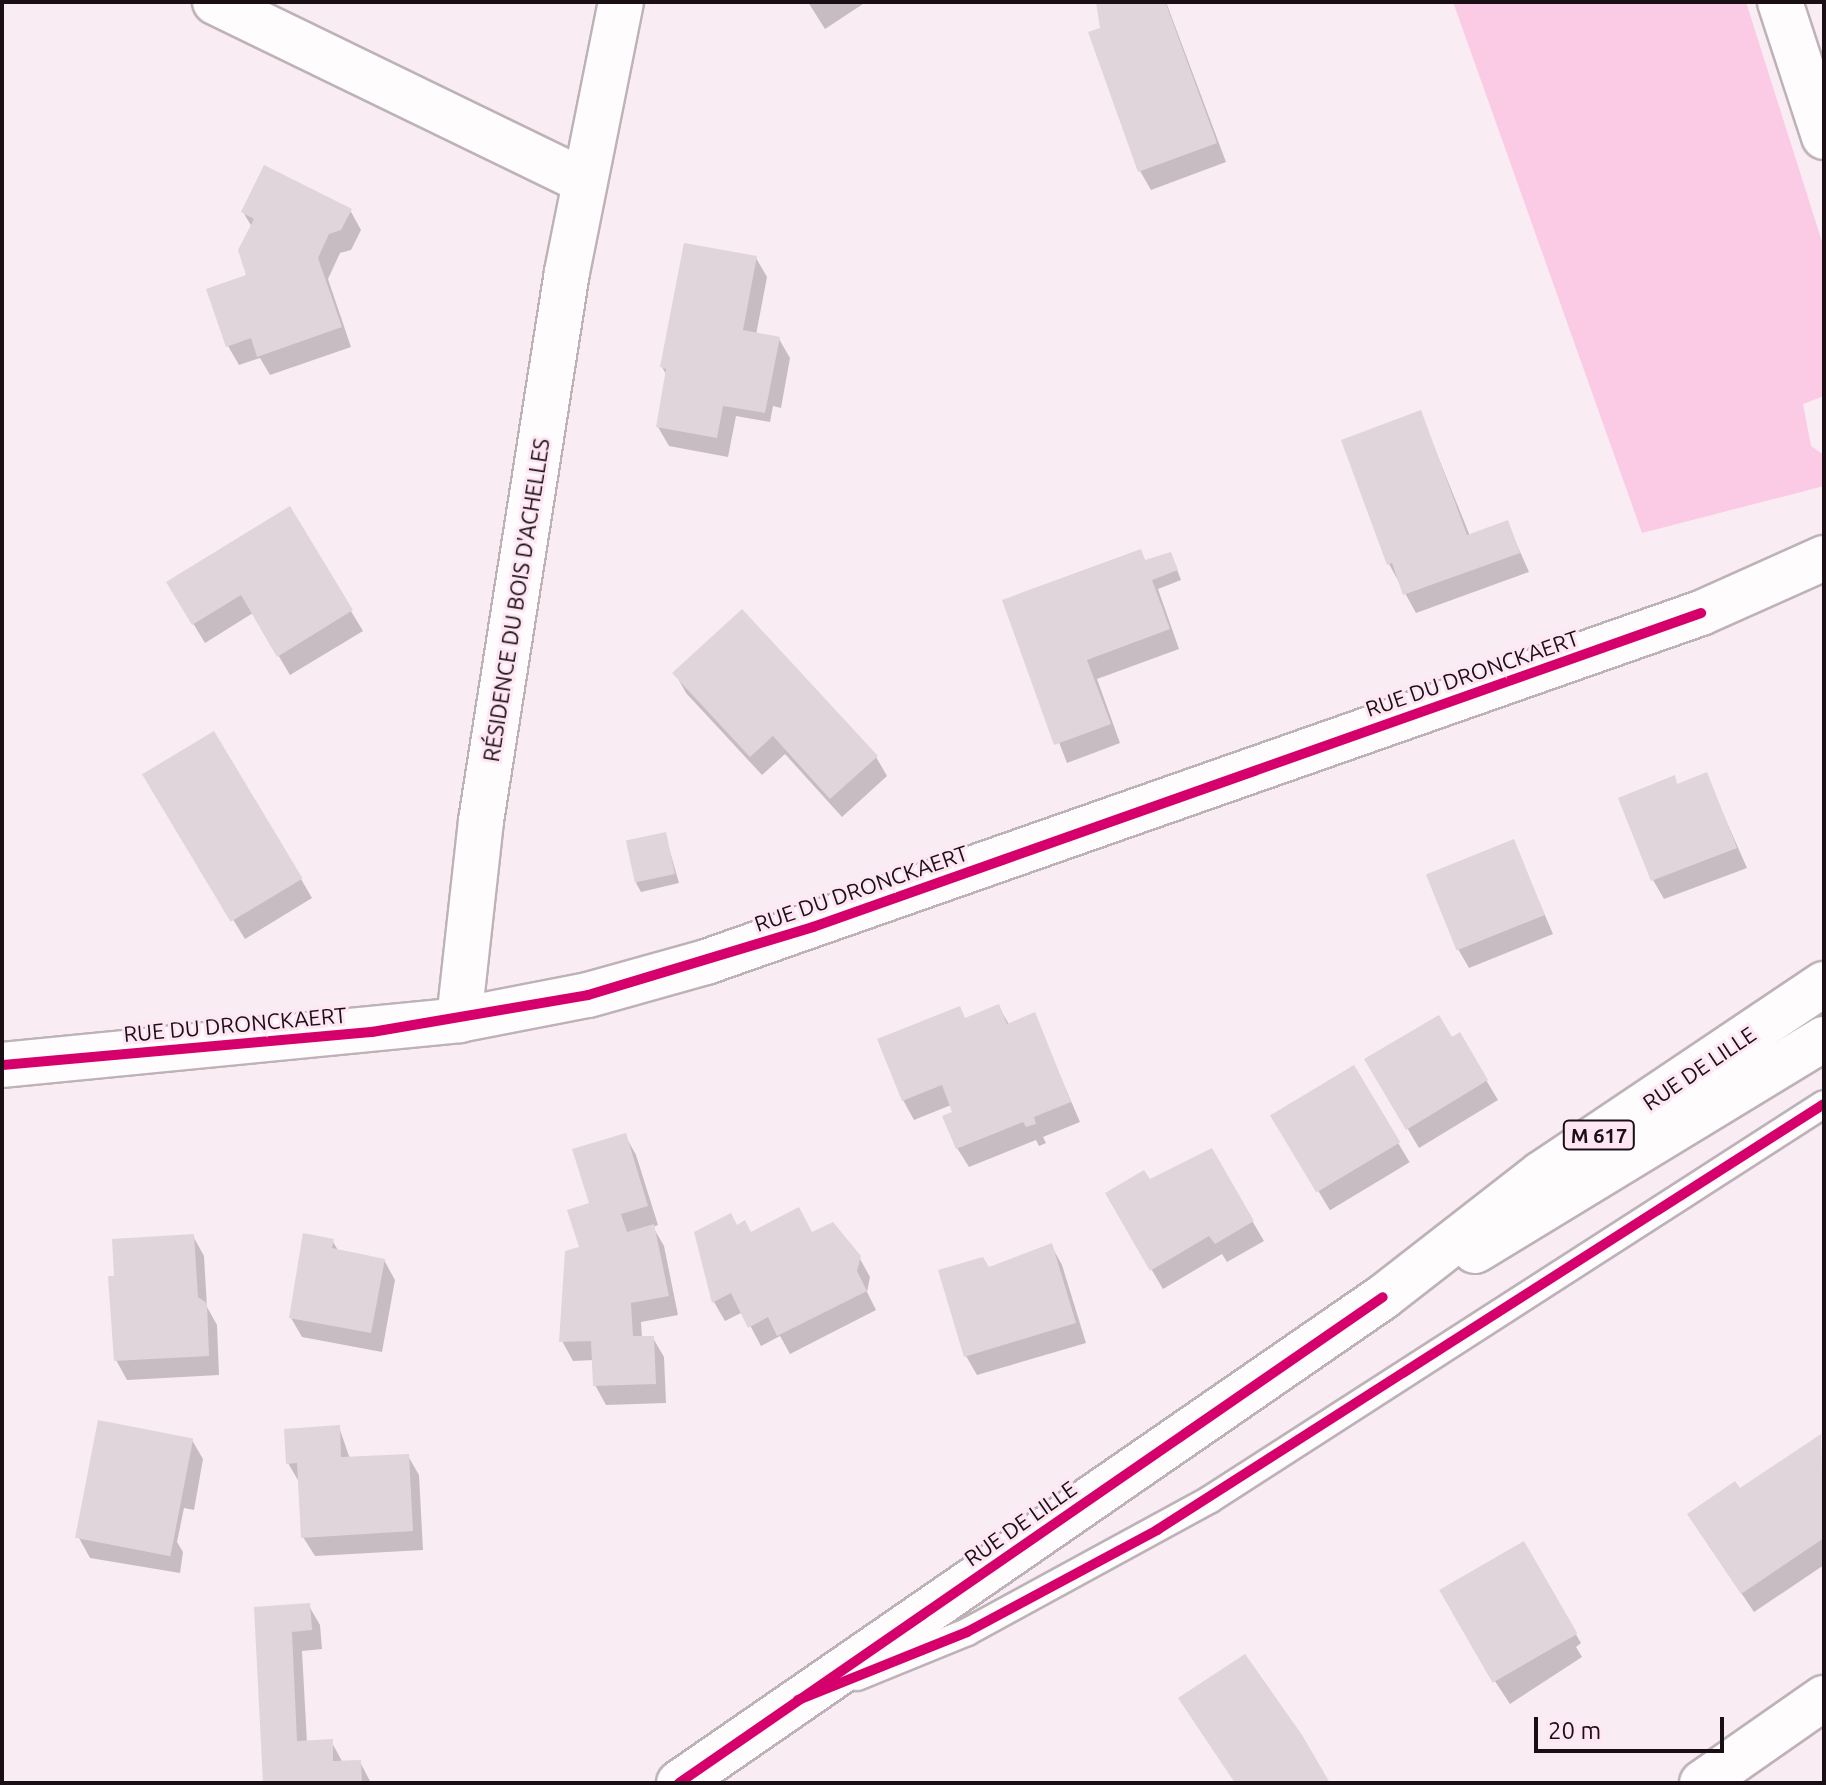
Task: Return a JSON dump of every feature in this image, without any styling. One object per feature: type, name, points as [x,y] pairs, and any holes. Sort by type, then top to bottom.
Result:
[{"type":"main road","points":[[215,2],[583,181]]},
{"type":"main road","name":"RÉSIDENCE DU BOIS D'ACHELLES","points":[[459,1020],[481,821],[583,181],[621,2]]},
{"type":"main road","points":[[1780,2],[1824,137]]},
{"type":"main road","name":"RUE DU DRONCKAERT","points":[[1701,613],[1824,558]]},
{"type":"main road","name":"RUE DU DRONCKAERT","points":[[2,1065],[459,1020],[588,995],[706,962],[1701,613],[1824,580]]},
{"type":"main road","name":"RUE DE LILLE","points":[[679,1783],[1383,1297],[1541,1174],[1824,984]]},
{"type":"main road","name":"RUE DE LILLE","points":[[1383,1297],[1510,1231],[1824,1039]]},
{"type":"main road","points":[[1702,1783],[1824,1698]]},
{"type":"lane","points":[[798,1700],[967,1632],[1157,1530],[1824,1104]]},
{"type":"shaded area","points":[[1453,2],[1746,2],[1824,248],[1824,396],[1803,404],[1811,446],[1824,455],[1824,486],[1642,533]]},
{"type":"building","points":[[1096,2],[1166,4],[1217,143],[1138,172],[1088,32],[1100,28]]},
{"type":"building","points":[[264,165],[352,209],[341,230],[329,234],[318,258],[342,327],[257,357],[251,338],[226,347],[206,289],[246,275],[238,250],[254,219],[241,212]]},
{"type":"building","points":[[684,243],[757,256],[743,330],[780,337],[765,413],[723,406],[717,438],[656,427],[666,369],[660,367]]},
{"type":"building","points":[[1421,410],[1467,535],[1508,520],[1520,553],[1403,595],[1392,563],[1387,565],[1341,440]]},
{"type":"building","points":[[290,506],[353,610],[277,657],[241,595],[192,625],[166,582]]},
{"type":"building","points":[[1141,549],[1145,560],[1171,552],[1178,570],[1152,580],[1170,629],[1087,660],[1111,724],[1054,745],[1002,600]]},
{"type":"building","points":[[742,609],[878,756],[830,799],[773,736],[750,757],[672,673]]},
{"type":"building","points":[[214,731],[303,878],[231,922],[142,774]]},
{"type":"building","points":[[1707,772],[1737,848],[1651,881],[1618,798],[1675,775],[1677,784]]},
{"type":"building","points":[[666,832],[675,874],[635,883],[626,841]]},
{"type":"building","points":[[1514,839],[1545,915],[1457,951],[1426,875]]},
{"type":"building","points":[[999,1004],[1007,1024],[1035,1012],[1071,1102],[1034,1117],[1036,1124],[1026,1127],[1023,1122],[956,1149],[942,1116],[952,1112],[942,1085],[902,1101],[877,1039],[960,1006],[965,1018]]},
{"type":"building","points":[[1439,1015],[1452,1037],[1460,1032],[1488,1080],[1406,1130],[1364,1059]]},
{"type":"building","points":[[1354,1065],[1400,1142],[1316,1193],[1270,1115]]},
{"type":"building","points":[[626,1133],[648,1206],[621,1214],[627,1232],[654,1224],[669,1296],[631,1303],[633,1336],[654,1336],[656,1384],[593,1386],[591,1341],[559,1342],[565,1251],[579,1247],[567,1210],[589,1203],[572,1149]]},
{"type":"building","points":[[1212,1148],[1254,1221],[1215,1244],[1209,1236],[1150,1271],[1105,1193],[1144,1170],[1150,1179]]},
{"type":"building","points":[[799,1207],[812,1232],[833,1222],[861,1256],[857,1271],[867,1291],[777,1336],[768,1317],[748,1328],[731,1293],[712,1303],[694,1232],[731,1213],[737,1225],[745,1220],[751,1232]]},
{"type":"building","points":[[303,1233],[334,1239],[332,1248],[385,1259],[371,1333],[289,1318]]},
{"type":"building","points":[[194,1234],[198,1297],[207,1303],[209,1356],[114,1361],[108,1276],[114,1276],[112,1239]]},
{"type":"building","points":[[1052,1243],[1076,1323],[964,1357],[938,1270],[983,1257],[989,1267]]},
{"type":"building","points":[[98,1420],[193,1439],[170,1556],[75,1538]]},
{"type":"building","points":[[340,1425],[341,1457],[409,1454],[413,1531],[301,1538],[297,1463],[286,1464],[284,1429]]},
{"type":"building","points":[[1821,1434],[1824,1538],[1741,1594],[1687,1514],[1735,1481],[1740,1488]]},
{"type":"building","points":[[1524,1541],[1578,1634],[1493,1683],[1439,1590]]},
{"type":"building","points":[[310,1603],[312,1630],[292,1632],[297,1741],[333,1739],[333,1761],[361,1760],[362,1783],[263,1783],[254,1607]]},
{"type":"building","points":[[1245,1654],[1302,1735],[1330,1783],[1235,1783],[1178,1698]]},
{"type":"cycle path","points":[[2,1065],[372,1032],[588,995],[813,927],[1701,613]]},
{"type":"cycle path","points":[[798,1700],[967,1632],[1157,1530],[1824,1104]]},
{"type":"cycle path","points":[[679,1783],[1383,1297]]}]
